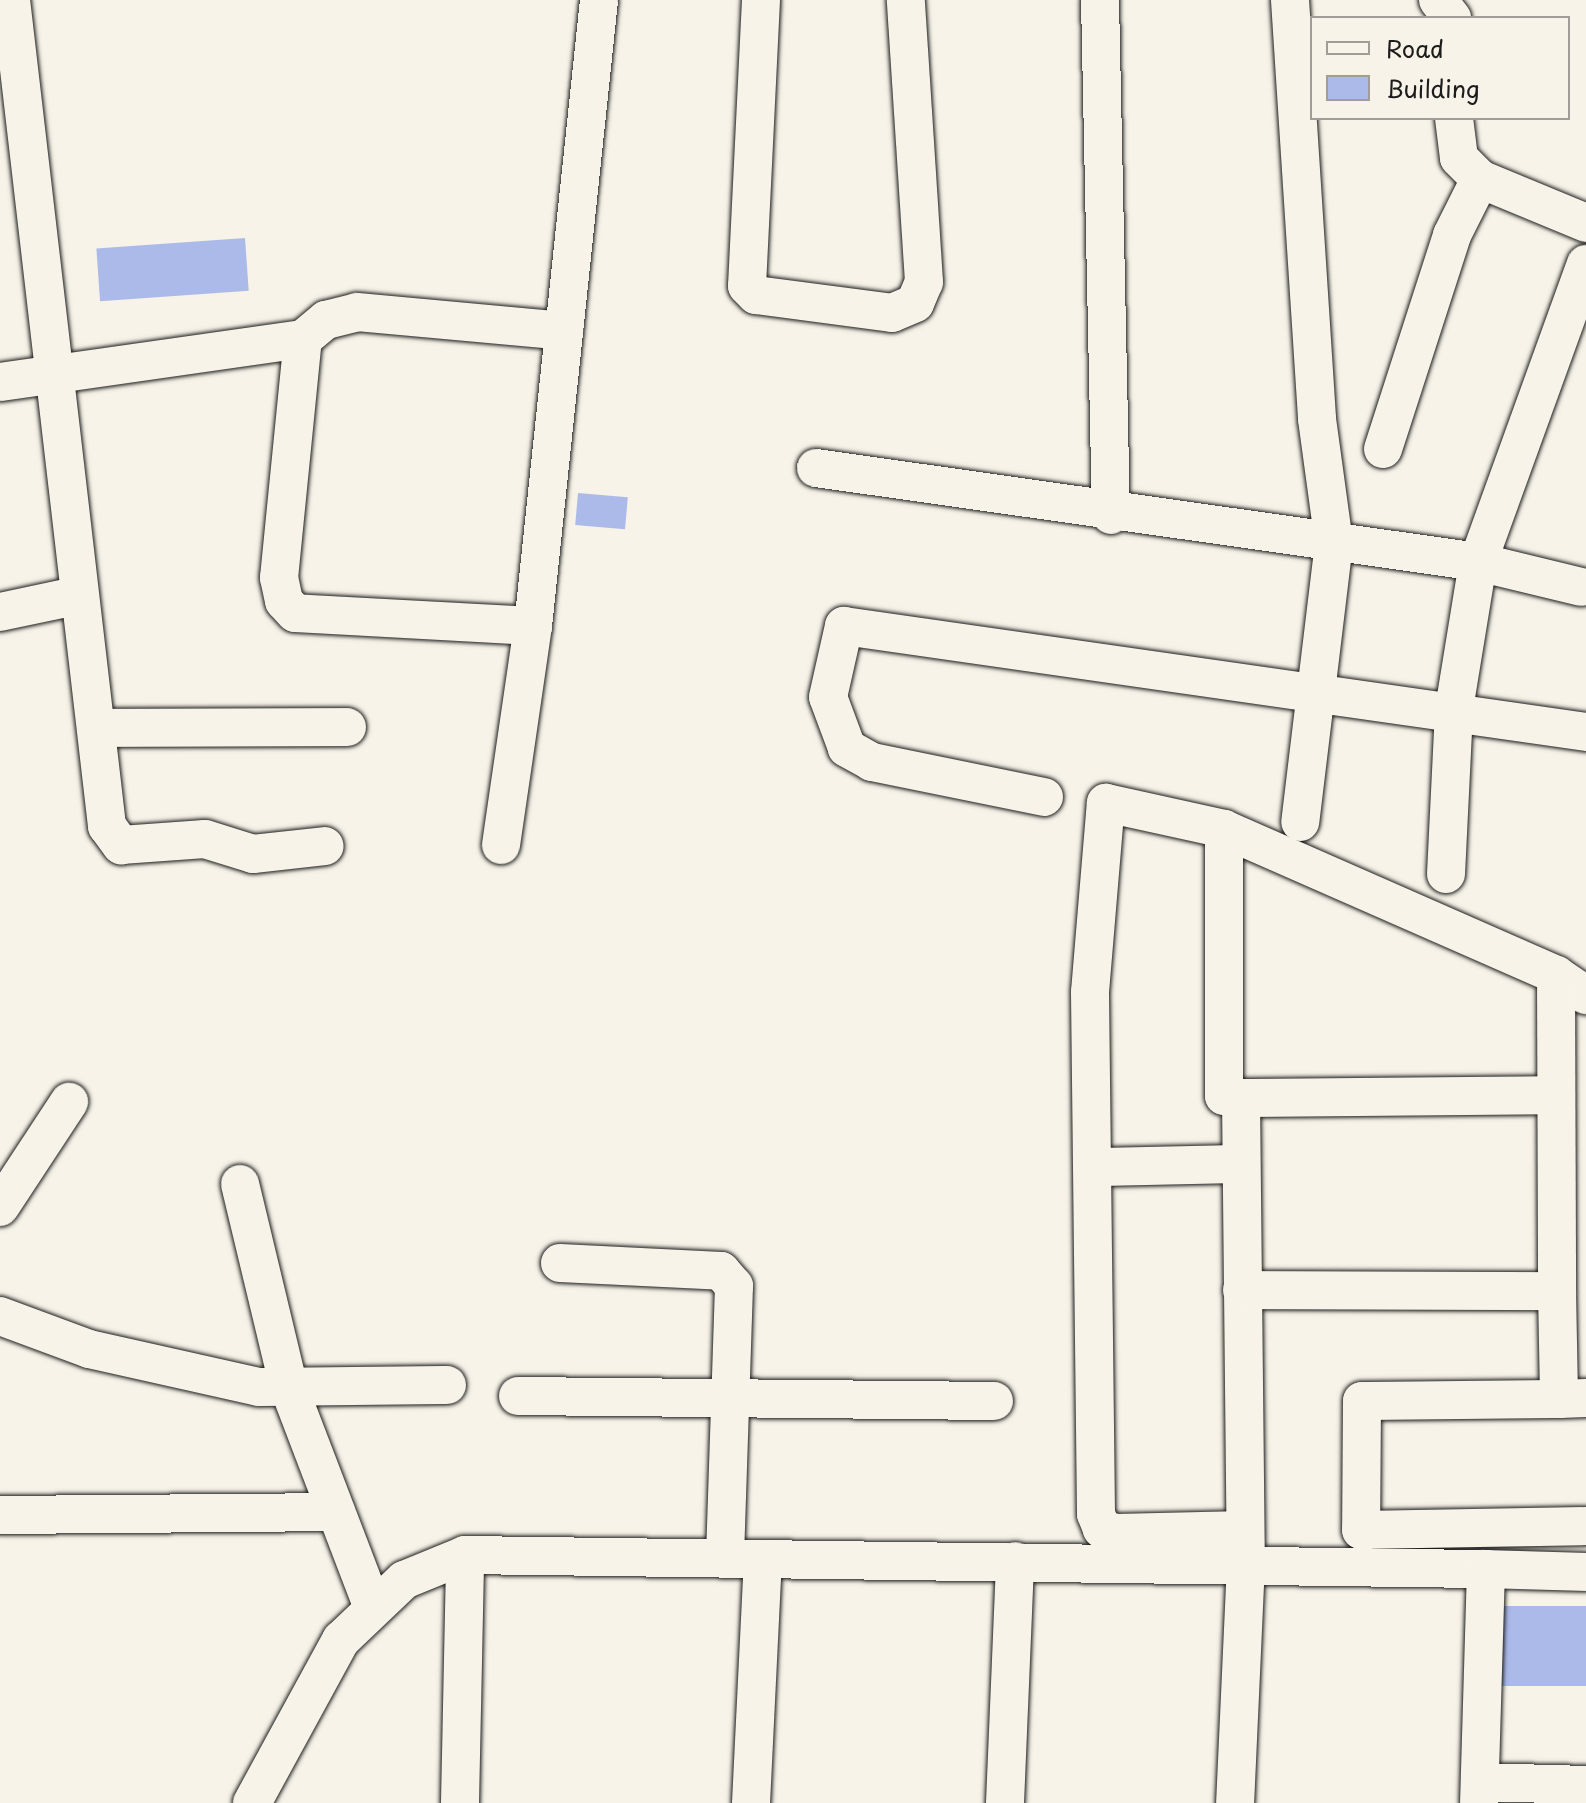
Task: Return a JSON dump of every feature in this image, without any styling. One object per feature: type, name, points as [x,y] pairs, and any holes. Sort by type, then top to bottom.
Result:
[{"type":"street","points":[[11,0],[13,140],[52,373],[76,596],[107,826],[121,845],[205,839],[253,854],[325,846]]},
{"type":"street","points":[[501,845],[533,626],[599,0]]},
{"type":"street","points":[[761,0],[747,286],[756,295],[892,313],[915,303],[924,282],[906,0]]},
{"type":"street","points":[[1100,0],[1111,515]]},
{"type":"street","points":[[1290,0],[1317,419],[1334,543],[1320,690],[1300,822]]},
{"type":"street","points":[[1438,0],[1450,16]]},
{"type":"street","points":[[1454,120],[1459,158],[1480,179],[1586,223]]},
{"type":"street","points":[[1383,449],[1452,235],[1480,179]]},
{"type":"street","points":[[1446,874],[1454,709],[1478,562],[1586,264]]},
{"type":"street","points":[[0,382],[303,339],[326,320],[357,312],[564,331]]},
{"type":"street","points":[[303,339],[279,578],[284,601],[295,613],[533,626]]},
{"type":"street","points":[[816,468],[1111,515],[1478,562],[1581,587]]},
{"type":"street","points":[[0,612],[76,596]]},
{"type":"street","points":[[1044,797],[887,766],[847,748],[828,697],[844,626],[1454,709],[1586,732]]},
{"type":"street","points":[[96,728],[347,727]]},
{"type":"street","points":[[1586,1526],[1361,1530],[1362,1401],[1572,1398],[1557,1291],[1556,1095],[1571,985],[1224,829],[1106,803],[1090,992],[1097,1167],[1096,1514],[1102,1529],[1486,1569],[1586,1572]]},
{"type":"street","points":[[1224,829],[1224,1096],[1556,1095]]},
{"type":"street","points":[[1235,1803],[1245,1546],[1241,1098]]},
{"type":"street","points":[[0,1207],[69,1102]]},
{"type":"street","points":[[1097,1167],[1241,1164]]},
{"type":"street","points":[[240,1184],[289,1388],[372,1605]]},
{"type":"street","points":[[560,1263],[721,1271],[734,1286],[736,1309],[725,1556]]},
{"type":"street","points":[[1242,1290],[1557,1291]]},
{"type":"street","points":[[0,1316],[183,1373],[289,1388],[447,1385]]},
{"type":"street","points":[[518,1396],[994,1401]]},
{"type":"street","points":[[0,1515],[336,1512]]},
{"type":"street","points":[[252,1803],[341,1640],[372,1605],[404,1580],[465,1555],[1015,1561],[1245,1546]]},
{"type":"street","points":[[460,1803],[465,1555]]},
{"type":"street","points":[[751,1803],[763,1559]]},
{"type":"street","points":[[1005,1803],[1015,1561]]},
{"type":"street","points":[[1486,1569],[1479,1792],[1586,1785]]},
{"type":"building","points":[[245,238],[249,291],[100,301],[96,248]]},
{"type":"building","points":[[578,493],[628,497],[625,529],[575,525]]},
{"type":"building","points":[[1500,1606],[1586,1606],[1586,1686],[1500,1686]]}]
